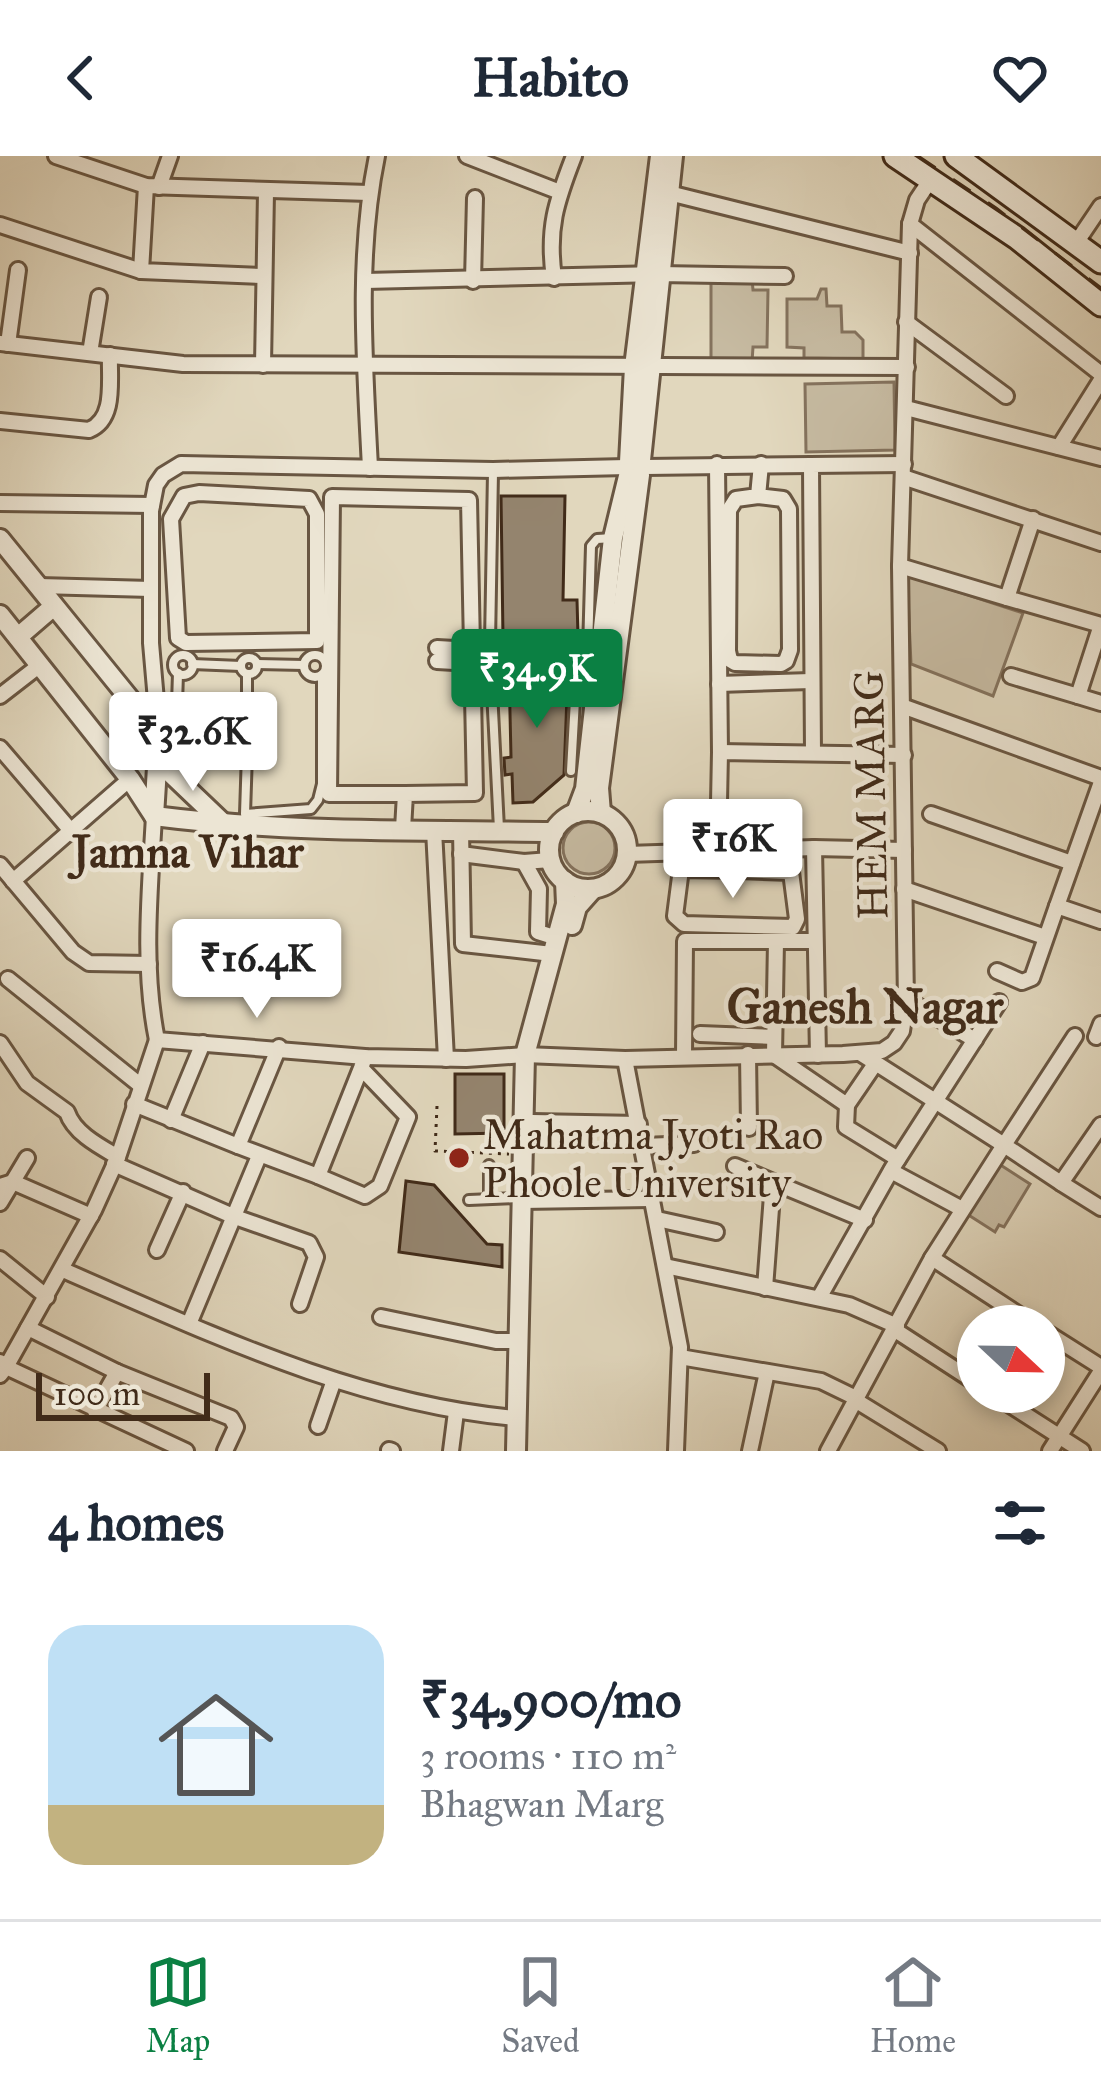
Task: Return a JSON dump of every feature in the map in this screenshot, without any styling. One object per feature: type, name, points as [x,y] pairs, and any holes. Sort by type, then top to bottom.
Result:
[{"type":"main road","points":[[895,156],[1017,238],[1101,305]]},
{"type":"main road","points":[[956,156],[1101,262]]},
{"type":"street","points":[[56,156],[153,186],[369,193]]},
{"type":"street","points":[[141,271],[153,186],[170,156]]},
{"type":"street","points":[[370,468],[365,280],[369,193],[376,156]]},
{"type":"street","points":[[467,156],[560,192]]},
{"type":"street","points":[[554,278],[549,243],[574,156]]},
{"type":"street","points":[[602,813],[599,788],[635,467],[660,156]]},
{"type":"street","points":[[652,275],[673,156]]},
{"type":"street","name":"HEM MARG","points":[[860,1053],[881,1051],[894,1043],[902,1031],[906,999],[900,566],[907,322],[910,224],[917,200],[931,179]]},
{"type":"street","points":[[263,364],[266,192]]},
{"type":"street","points":[[668,193],[910,253]]},
{"type":"street","points":[[473,281],[475,198]]},
{"type":"street","points":[[1076,243],[1101,206]]},
{"type":"street","points":[[910,224],[1101,377],[1059,447]]},
{"type":"street","points":[[0,225],[141,271],[263,276]]},
{"type":"street","points":[[18,270],[4,343],[182,364],[907,368]]},
{"type":"street","points":[[365,280],[785,276]]},
{"type":"street","points":[[90,353],[99,297]]},
{"type":"street","points":[[907,322],[1006,397]]},
{"type":"street","points":[[0,421],[88,430],[100,425],[107,415],[110,355]]},
{"type":"street","points":[[906,408],[1101,458]]},
{"type":"street","points":[[178,1450],[2,1368],[91,1216],[116,1160],[157,1040],[149,964],[160,763],[151,589],[152,505],[163,475],[181,464],[493,470],[761,464],[903,471],[1101,542]]},
{"type":"street","points":[[717,464],[718,853]]},
{"type":"street","points":[[758,496],[761,464]]},
{"type":"street","points":[[811,465],[813,753]]},
{"type":"street","points":[[253,494],[254,466]]},
{"type":"street","points":[[527,1451],[523,1155],[530,1055],[549,941],[566,904],[565,881],[550,860],[554,832],[576,813],[586,789],[613,538],[635,467]]},
{"type":"street","points":[[400,498],[401,469]]},
{"type":"street","points":[[253,494],[309,499],[317,514],[317,641],[186,643],[174,628],[171,519],[176,504],[184,496],[253,494]]},
{"type":"street","points":[[758,496],[783,499],[789,509],[790,650],[781,664],[735,663],[728,651],[729,510],[736,500],[758,496]]},
{"type":"street","points":[[332,497],[469,500],[472,657],[475,794],[329,794],[332,497]]},
{"type":"street","points":[[0,503],[152,505]]},
{"type":"street","points":[[1006,598],[1033,519]]},
{"type":"street","points":[[4,550],[39,586],[159,735]]},
{"type":"street","points":[[900,566],[1101,625],[1078,696]]},
{"type":"street","points":[[39,586],[151,589]]},
{"type":"street","points":[[18,637],[54,606]]},
{"type":"street","points":[[0,615],[154,816]]},
{"type":"street","points":[[437,655],[472,657]]},
{"type":"street","points":[[0,696],[40,664]]},
{"type":"street","points":[[1012,676],[1101,703]]},
{"type":"street","points":[[719,684],[811,681]]},
{"type":"street","points":[[902,706],[1101,780],[1032,978],[1022,982],[997,971]]},
{"type":"street","points":[[0,748],[72,832]]},
{"type":"street","points":[[720,752],[904,755]]},
{"type":"street","points":[[160,763],[238,822]]},
{"type":"street","points":[[13,881],[130,779]]},
{"type":"street","points":[[403,829],[405,794]]},
{"type":"street","points":[[516,1451],[516,1341],[532,1122],[530,1055],[577,907],[593,889],[621,871],[627,854],[624,835],[613,820],[602,813],[576,813]]},
{"type":"street","points":[[931,814],[1072,863]]},
{"type":"street","points":[[154,816],[554,832]]},
{"type":"street","points":[[434,830],[446,1059]]},
{"type":"street","points":[[460,830],[463,944],[530,952],[549,941]]},
{"type":"street","points":[[814,848],[818,1054]]},
{"type":"street","points":[[627,854],[904,850]]},
{"type":"street","points":[[738,852],[739,870]]},
{"type":"street","points":[[460,854],[524,862],[550,860]]},
{"type":"street","points":[[524,862],[538,889],[549,941]]},
{"type":"street","points":[[0,866],[73,952],[88,962],[149,964]]},
{"type":"street","points":[[681,869],[739,870],[791,872],[797,919],[793,927],[684,924],[675,916],[681,869]]},
{"type":"street","points":[[565,881],[593,889]]},
{"type":"street","points":[[904,890],[1046,937]]},
{"type":"street","points":[[1057,906],[1101,921]]},
{"type":"street","points":[[684,1057],[685,940],[814,941]]},
{"type":"street","points":[[774,1055],[776,940]]},
{"type":"street","points":[[8,979],[140,1084]]},
{"type":"street","points":[[906,999],[975,1040]]},
{"type":"street","points":[[819,1298],[894,1165],[999,1002]]},
{"type":"street","points":[[700,1034],[775,1037]]},
{"type":"street","points":[[828,1451],[932,1258],[1075,1036]]},
{"type":"street","points":[[157,1040],[279,1047],[363,1062],[530,1055],[625,1059],[860,1053],[1101,1208]]},
{"type":"street","points":[[171,1120],[203,1042]]},
{"type":"street","points":[[0,1043],[27,1083],[67,1112],[69,1120],[116,1160],[235,1217],[309,1243],[315,1250],[299,1304]]},
{"type":"street","points":[[238,1146],[279,1047]]},
{"type":"street","points":[[748,1054],[749,1128]]},
{"type":"street","points":[[774,1055],[847,1106]]},
{"type":"street","points":[[625,1059],[680,1357],[676,1451]]},
{"type":"street","points":[[318,1177],[363,1062]]},
{"type":"street","points":[[134,1103],[362,1195],[372,1194],[380,1186],[407,1112],[363,1062]]},
{"type":"street","points":[[875,1064],[847,1106],[846,1127],[962,1209]]},
{"type":"street","points":[[532,1122],[639,1124]]},
{"type":"street","points":[[1061,1183],[1101,1124]]},
{"type":"street","points":[[643,1146],[694,1144]]},
{"type":"street","points":[[190,1324],[260,1156]]},
{"type":"street","points":[[0,1203],[6,1184],[27,1158]]},
{"type":"street","points":[[735,1166],[865,1220]]},
{"type":"street","points":[[766,1288],[773,1182]]},
{"type":"street","points":[[6,1184],[91,1216]]},
{"type":"street","points":[[157,1250],[183,1192]]},
{"type":"street","points":[[524,1200],[651,1199]]},
{"type":"street","points":[[657,1219],[716,1232]]},
{"type":"street","points":[[932,1258],[1004,1305]]},
{"type":"street","points":[[0,1259],[47,1297]]},
{"type":"street","points":[[665,1266],[849,1305],[896,1328],[957,1370]]},
{"type":"street","points":[[63,1270],[334,1380],[412,1404],[515,1418]]},
{"type":"street","points":[[381,1317],[516,1341]]},
{"type":"street","points":[[28,1328],[116,1372],[231,1418],[236,1427],[225,1451]]},
{"type":"street","points":[[1050,1451],[1100,1375],[1065,1348]]},
{"type":"street","points":[[680,1357],[820,1381],[938,1451]]},
{"type":"street","points":[[95,1411],[116,1372]]},
{"type":"street","points":[[750,1451],[767,1372]]},
{"type":"street","points":[[318,1426],[334,1380]]},
{"type":"street","points":[[451,1451],[456,1412]]},
{"type":"street","points":[[1022,1413],[1082,1451]]},
{"type":"lane","points":[[493,470],[490,643],[496,652],[588,650],[591,546],[597,539],[613,538]]},
{"type":"lane","points":[[192,664],[188,656],[178,656],[173,664],[178,673],[176,736],[232,739]]},
{"type":"lane","points":[[247,753],[238,822],[307,812],[318,800],[326,664],[311,656],[304,665]]},
{"type":"lane","points":[[499,831],[491,675],[497,662],[566,659],[577,664],[571,772]]},
{"type":"lane","points":[[192,664],[255,672],[257,664],[304,665]]},
{"type":"lane","points":[[178,673],[186,674],[192,664]]},
{"type":"lane","points":[[304,665],[310,676],[322,675]]},
{"type":"lane","points":[[244,670],[247,723]]},
{"type":"lane","points":[[247,723],[256,725],[262,738],[256,751],[247,753],[238,751],[232,739],[238,726],[247,723]]},
{"type":"lane","points":[[489,1166],[489,1199]]},
{"type":"lane","points":[[469,1200],[524,1200]]},
{"type":"path","points":[[437,1106],[435,1151],[523,1155]]},
{"type":"shaded area","points":[[711,279],[752,279],[753,290],[768,290],[767,347],[753,347],[752,362],[711,362]]},
{"type":"shaded area","points":[[821,289],[826,289],[827,306],[841,306],[842,332],[855,332],[863,340],[863,359],[804,358],[804,348],[787,347],[787,299],[817,299]]},
{"type":"shaded area","points":[[894,382],[895,450],[806,452],[805,384]]},
{"type":"shaded area","points":[[907,575],[1023,613],[993,696],[911,664]]},
{"type":"shaded area","points":[[589,822],[607,830],[615,848],[607,866],[589,874],[571,866],[563,848],[571,830]]},
{"type":"shaded area","points":[[999,1164],[1030,1184],[1004,1227],[999,1225],[995,1232],[967,1214]]},
{"type":"building","points":[[501,496],[565,496],[563,600],[577,600],[578,636],[538,637],[538,643],[503,638]]},
{"type":"building","points":[[568,669],[564,775],[533,802],[513,803],[512,774],[505,775],[504,758],[511,757],[509,670]]},
{"type":"building","points":[[455,1074],[504,1074],[504,1133],[455,1134]]},
{"type":"building","points":[[406,1181],[434,1185],[487,1244],[502,1245],[502,1267],[399,1252]]},
{"type":"railway","points":[[918,156],[1101,288]]},
{"type":"place","name":"Mahatma Jyoti Rao Phoole University","points":[[459,1158]]},
{"type":"district","name":"Jamna Vihar","points":[[188,851]]},
{"type":"district","name":"Ganesh Nagar","points":[[865,1006]]}]
